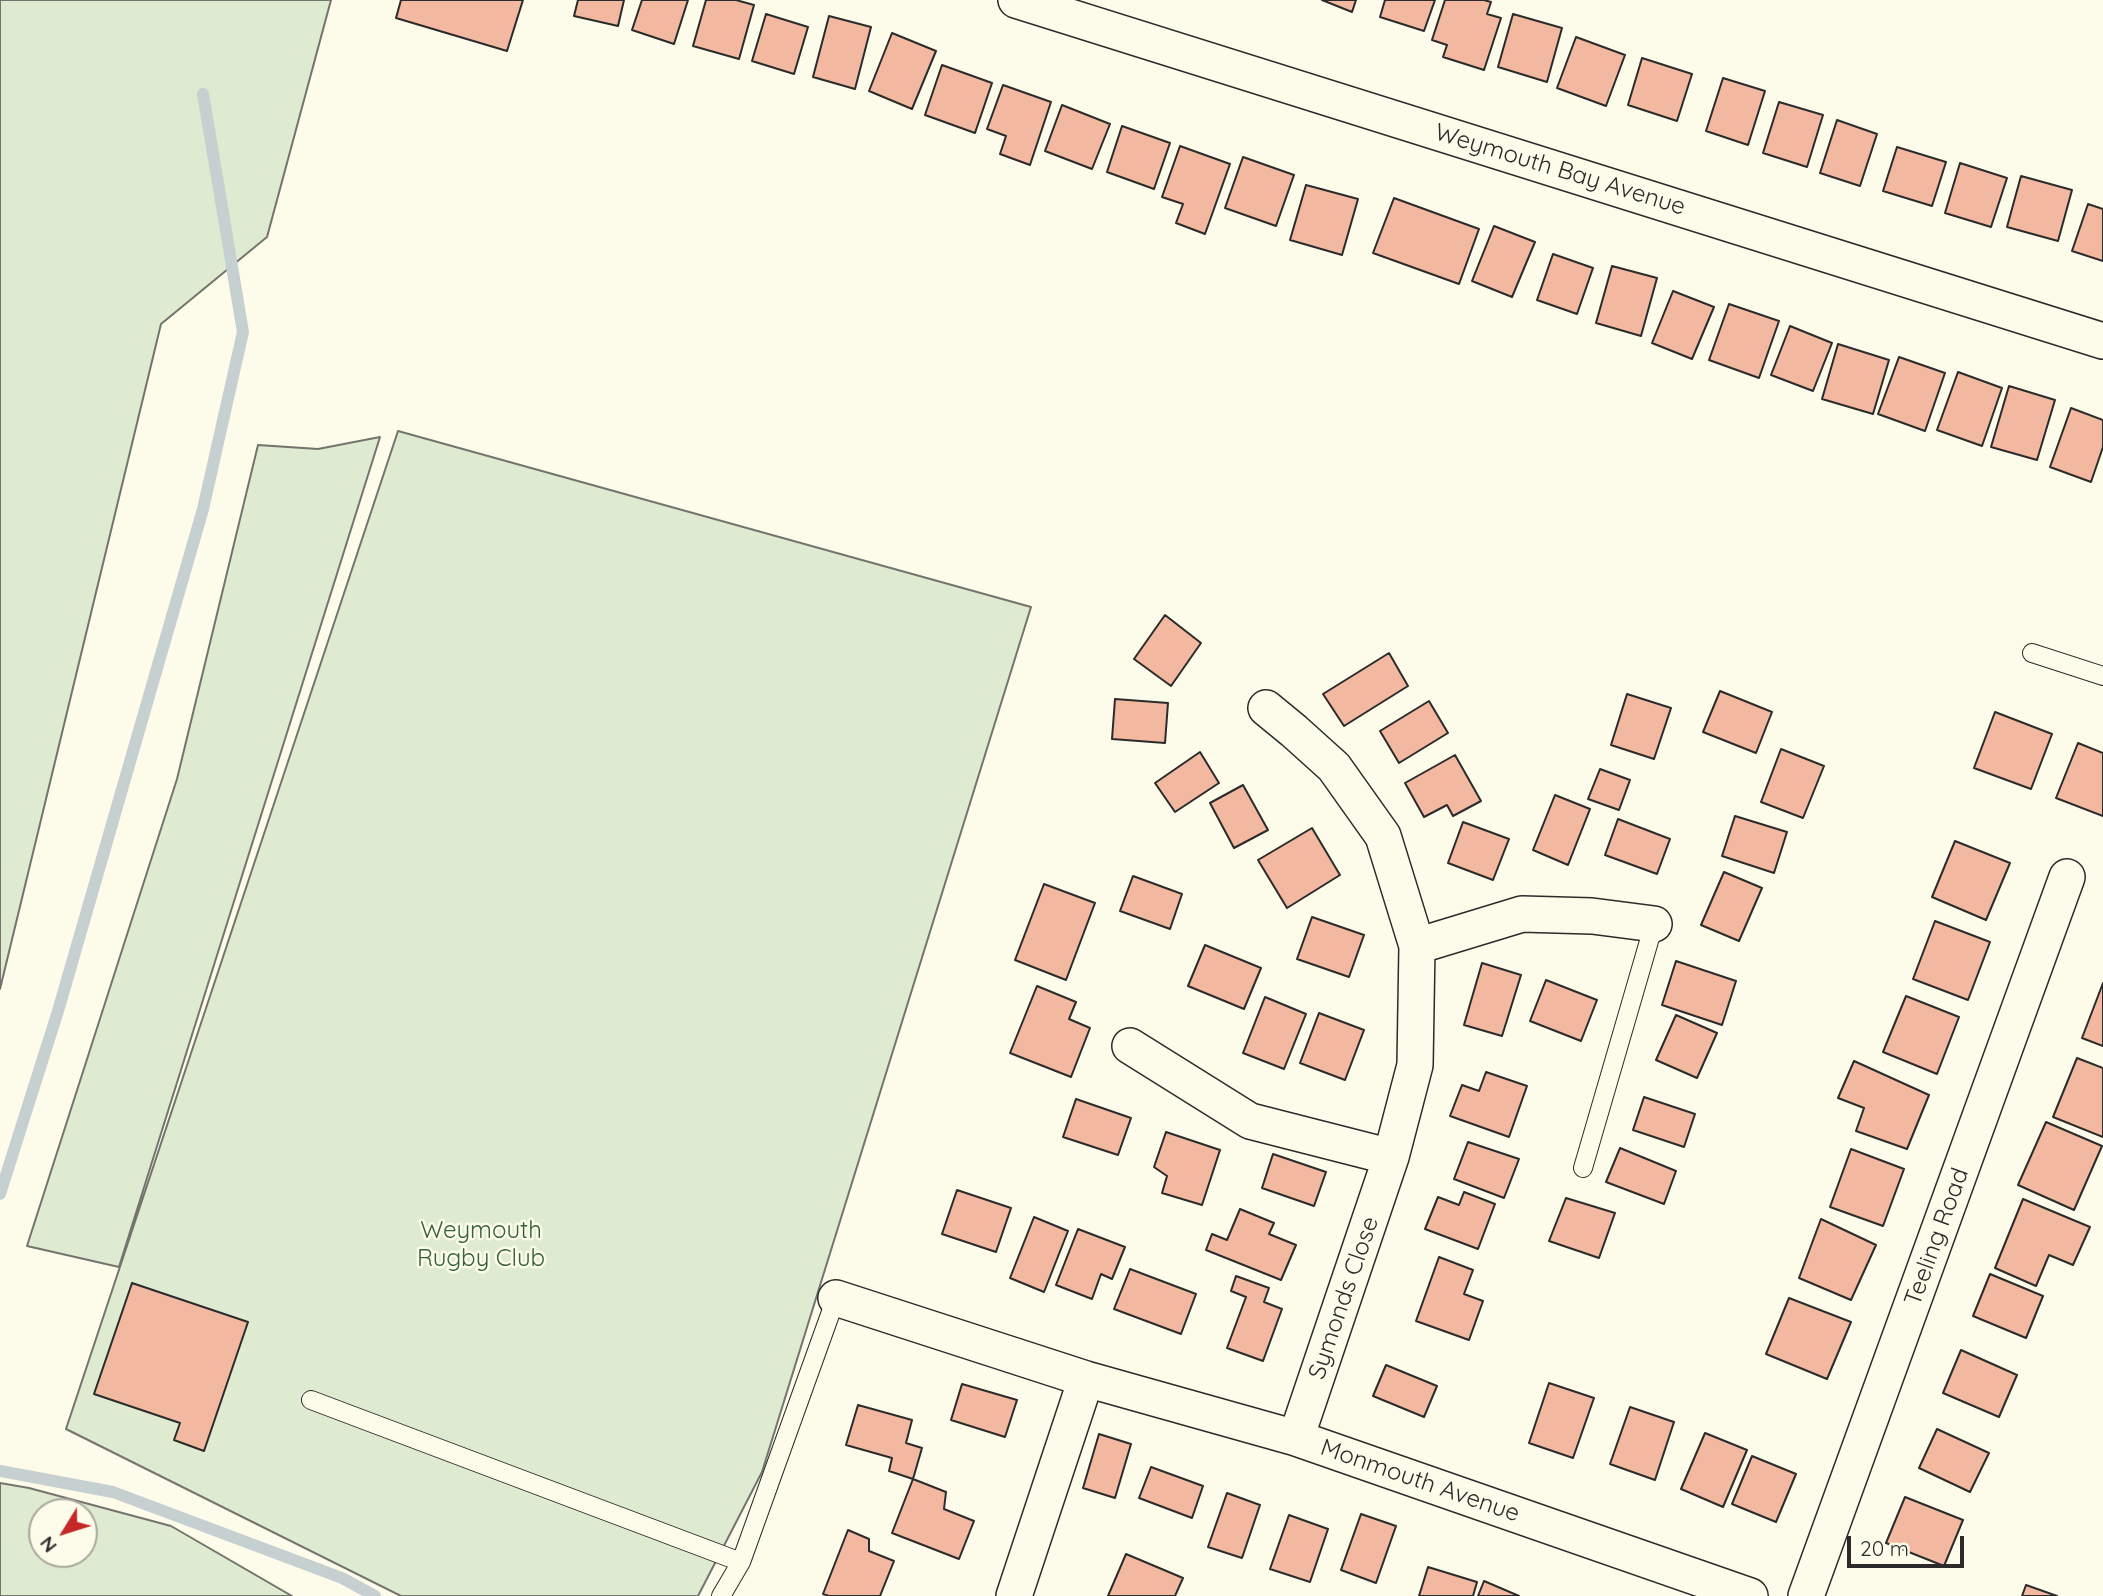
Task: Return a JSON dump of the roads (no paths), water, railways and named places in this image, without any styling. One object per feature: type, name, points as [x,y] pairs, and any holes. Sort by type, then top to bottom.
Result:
[{"type":"street","name":"Weymouth Bay Avenue","points":[[1016,0],[2103,341]]},
{"type":"street","name":"Symonds Close","points":[[1266,708],[1334,767],[1383,836],[1417,946],[1415,1065],[1391,1157],[1296,1438]]},
{"type":"street","name":"Teeling Road","points":[[1806,1596],[2067,877]]},
{"type":"street","points":[[1417,946],[1522,914],[1592,916],[1654,924]]},
{"type":"street","points":[[1130,1045],[1250,1121],[1391,1157]]},
{"type":"street","name":"Monmouth Avenue","points":[[836,1298],[1086,1379],[1296,1438],[1749,1596]]},
{"type":"street","points":[[1014,1596],[1086,1379]]},
{"type":"lane","points":[[2032,653],[2103,676]]},
{"type":"lane","points":[[1583,1168],[1654,924]]},
{"type":"lane","points":[[721,1596],[741,1562],[836,1298]]},
{"type":"lane","points":[[311,1400],[741,1562]]},
{"type":"waterway","points":[[0,1194],[58,1011],[203,509],[243,332],[203,94]]},
{"type":"waterway","points":[[0,1471],[113,1492],[342,1578],[375,1596]]},
{"type":"park label","name":"Weymouth Rugby Club","points":[[481,1245]]}]
